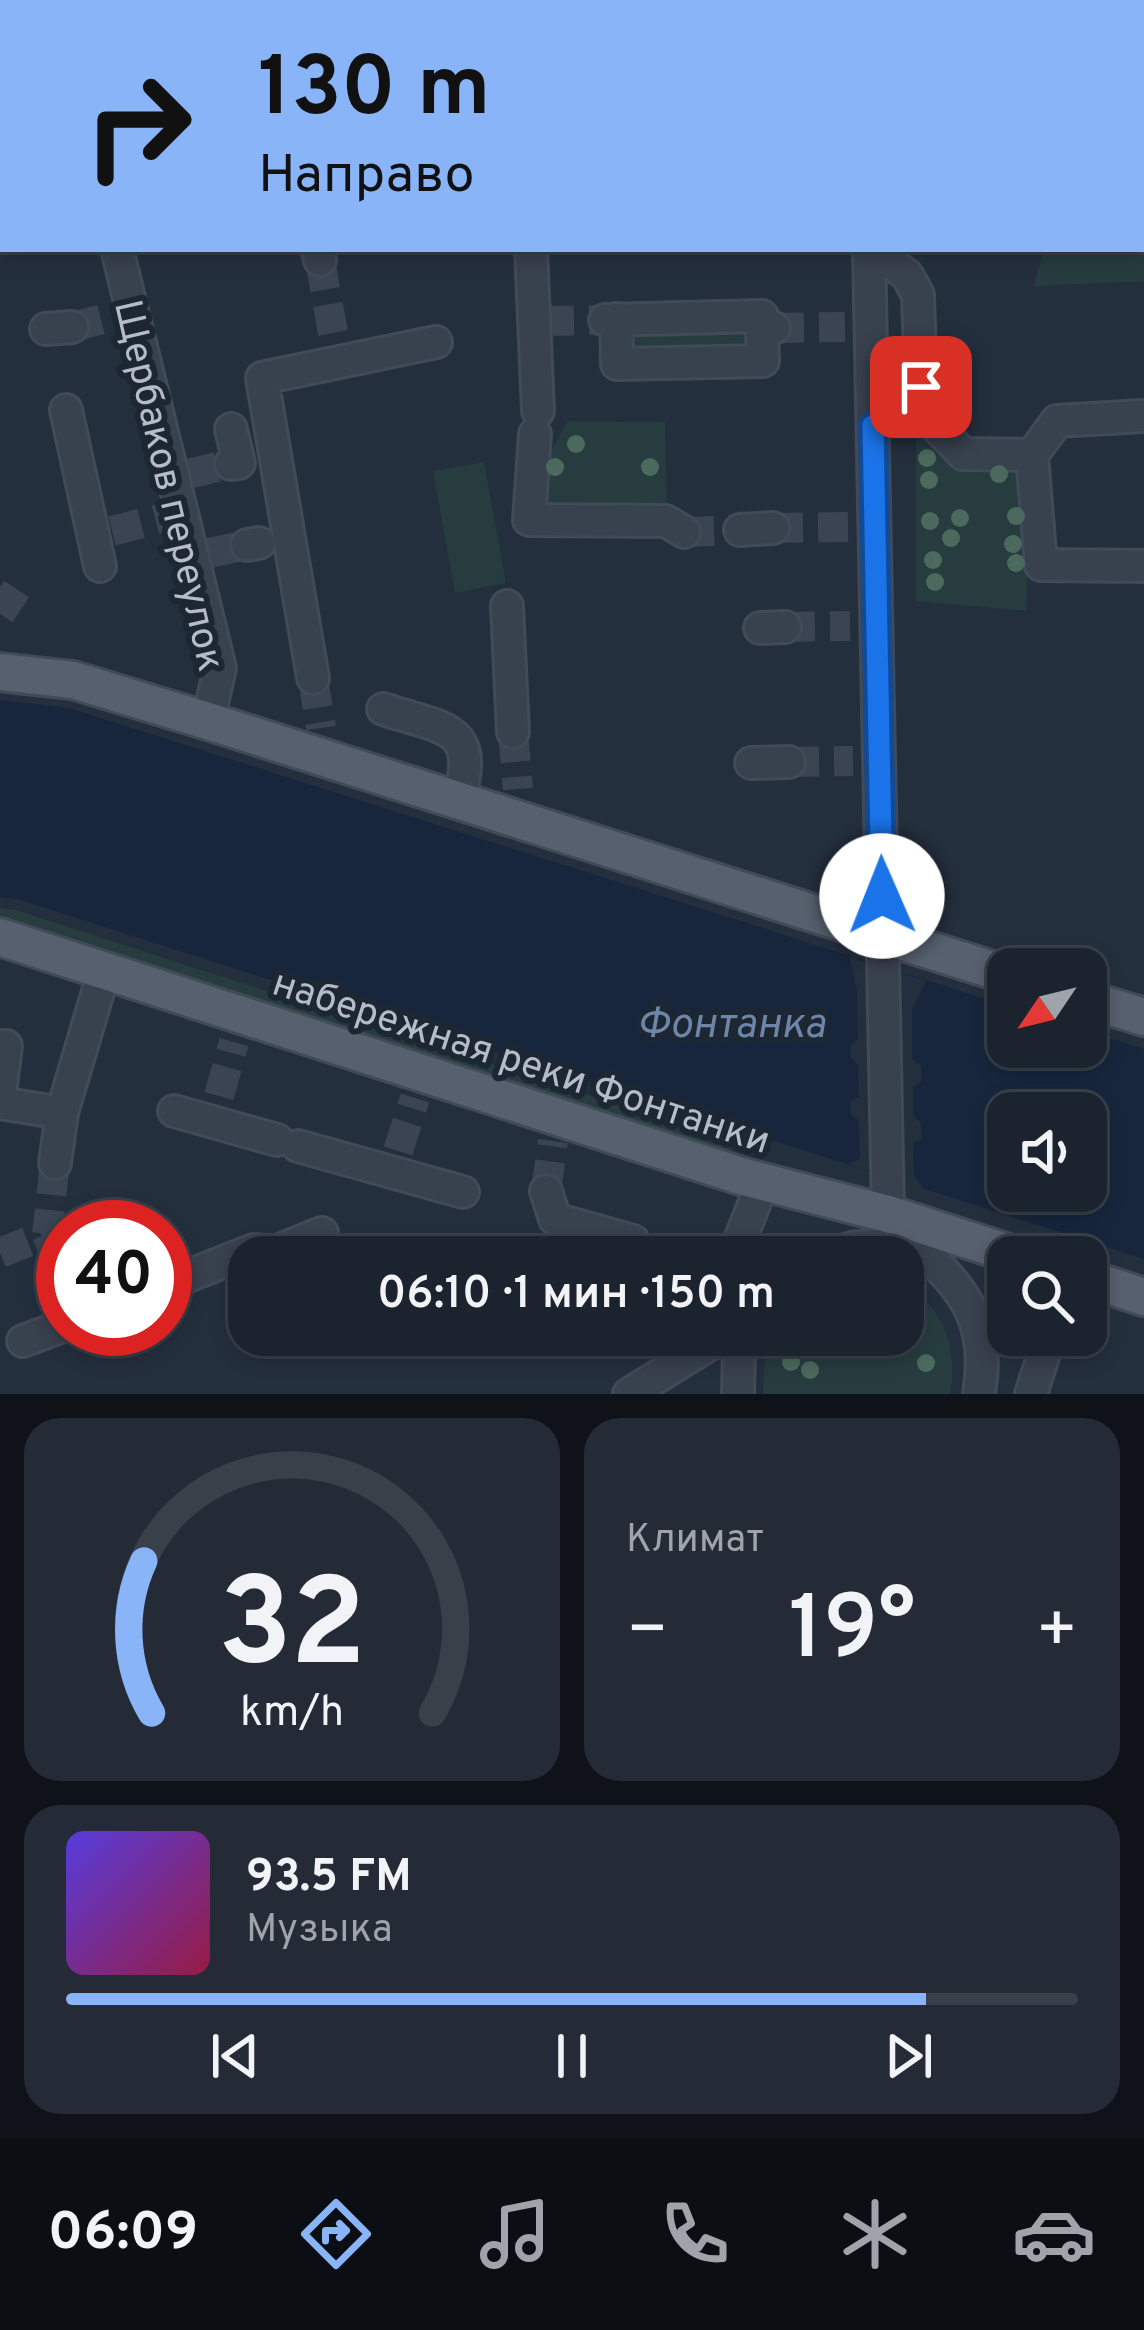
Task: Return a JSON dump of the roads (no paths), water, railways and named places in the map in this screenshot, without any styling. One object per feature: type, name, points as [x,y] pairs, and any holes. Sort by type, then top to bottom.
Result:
[{"type":"main road","points":[[0,672],[73,680],[208,721],[317,741],[458,800],[514,803],[884,952],[987,971]]},
{"type":"main road","name":"набережная реки Фонтанки","points":[[0,937],[105,968],[238,1028],[556,1130],[763,1182],[899,1227],[987,1245]]},
{"type":"main road","points":[[1107,1006],[1144,1017]]},
{"type":"main road","points":[[1107,1285],[1144,1297]]},
{"type":"street","name":"Щербаков переулок","points":[[117,252],[122,314],[181,476],[172,516],[201,554],[220,668],[208,721]]},
{"type":"street","points":[[531,252],[539,321],[529,520],[666,521],[684,532]]},
{"type":"street","points":[[873,426],[902,416],[921,387],[918,295],[907,275],[869,254],[858,326],[873,426],[861,528],[866,761],[884,952],[885,1177],[899,1227],[946,1271],[972,1311],[981,1360],[979,1394]]},
{"type":"street","points":[[762,316],[768,328],[763,361],[617,364],[610,320],[762,316]]},
{"type":"street","points":[[314,678],[262,378],[335,348],[436,342]]},
{"type":"street","points":[[912,401],[963,454],[1032,455]]},
{"type":"street","points":[[66,410],[102,544]]},
{"type":"street","points":[[1144,416],[1057,421],[1032,455],[1041,565],[1144,566]]},
{"type":"street","points":[[231,429],[239,463],[231,464]]},
{"type":"street","points":[[740,530],[773,528]]},
{"type":"street","points":[[507,606],[513,732]]},
{"type":"street","points":[[383,710],[452,733],[463,743],[467,772],[458,800]]},
{"type":"street","points":[[751,763],[790,762]]},
{"type":"street","points":[[55,1163],[62,1113],[105,968]]},
{"type":"street","points":[[0,1046],[6,1046],[0,1093]]},
{"type":"street","points":[[0,1102],[62,1113]]},
{"type":"street","points":[[174,1111],[215,1109],[288,1143],[394,1161],[463,1192]]},
{"type":"street","points":[[741,1236],[763,1182]]},
{"type":"street","points":[[546,1191],[555,1219],[615,1236]]},
{"type":"street","points":[[874,1236],[899,1227]]},
{"type":"street","points":[[192,1274],[254,1250],[274,1252],[322,1233]]},
{"type":"street","points":[[23,1341],[36,1336]]},
{"type":"street","points":[[629,1394],[691,1356]]},
{"type":"street","points":[[738,1394],[739,1356]]},
{"type":"street","points":[[1031,1394],[1043,1356]]},
{"type":"water","name":"Фонтанка","points":[[0,700],[69,708],[987,999],[987,1068],[1107,1068],[1107,1038],[1144,1049],[1144,1259],[1107,1247],[1107,1236],[1072,1236],[997,1212],[1107,1212],[1107,1092],[987,1092],[987,1209],[0,897]]},
{"type":"tunnel","points":[[320,260],[333,333]]},
{"type":"tunnel","points":[[72,327],[111,317]]},
{"type":"tunnel","points":[[544,321],[605,320]]},
{"type":"tunnel","points":[[774,328],[845,327]]},
{"type":"tunnel","points":[[188,474],[231,464]]},
{"type":"tunnel","points":[[112,531],[162,518]]},
{"type":"tunnel","points":[[773,528],[848,527]]},
{"type":"tunnel","points":[[684,532],[740,530]]},
{"type":"tunnel","points":[[209,553],[247,545]]},
{"type":"tunnel","points":[[0,614],[18,587],[17,578]]},
{"type":"tunnel","points":[[785,627],[850,626]]},
{"type":"tunnel","points":[[313,678],[321,728]]},
{"type":"tunnel","points":[[513,732],[518,789]]},
{"type":"tunnel","points":[[789,762],[853,761]]},
{"type":"tunnel","points":[[219,1096],[234,1042]]},
{"type":"tunnel","points":[[398,1151],[415,1098]]},
{"type":"tunnel","points":[[546,1191],[553,1141]]},
{"type":"tunnel","points":[[0,1253],[47,1234],[55,1163]]}]
